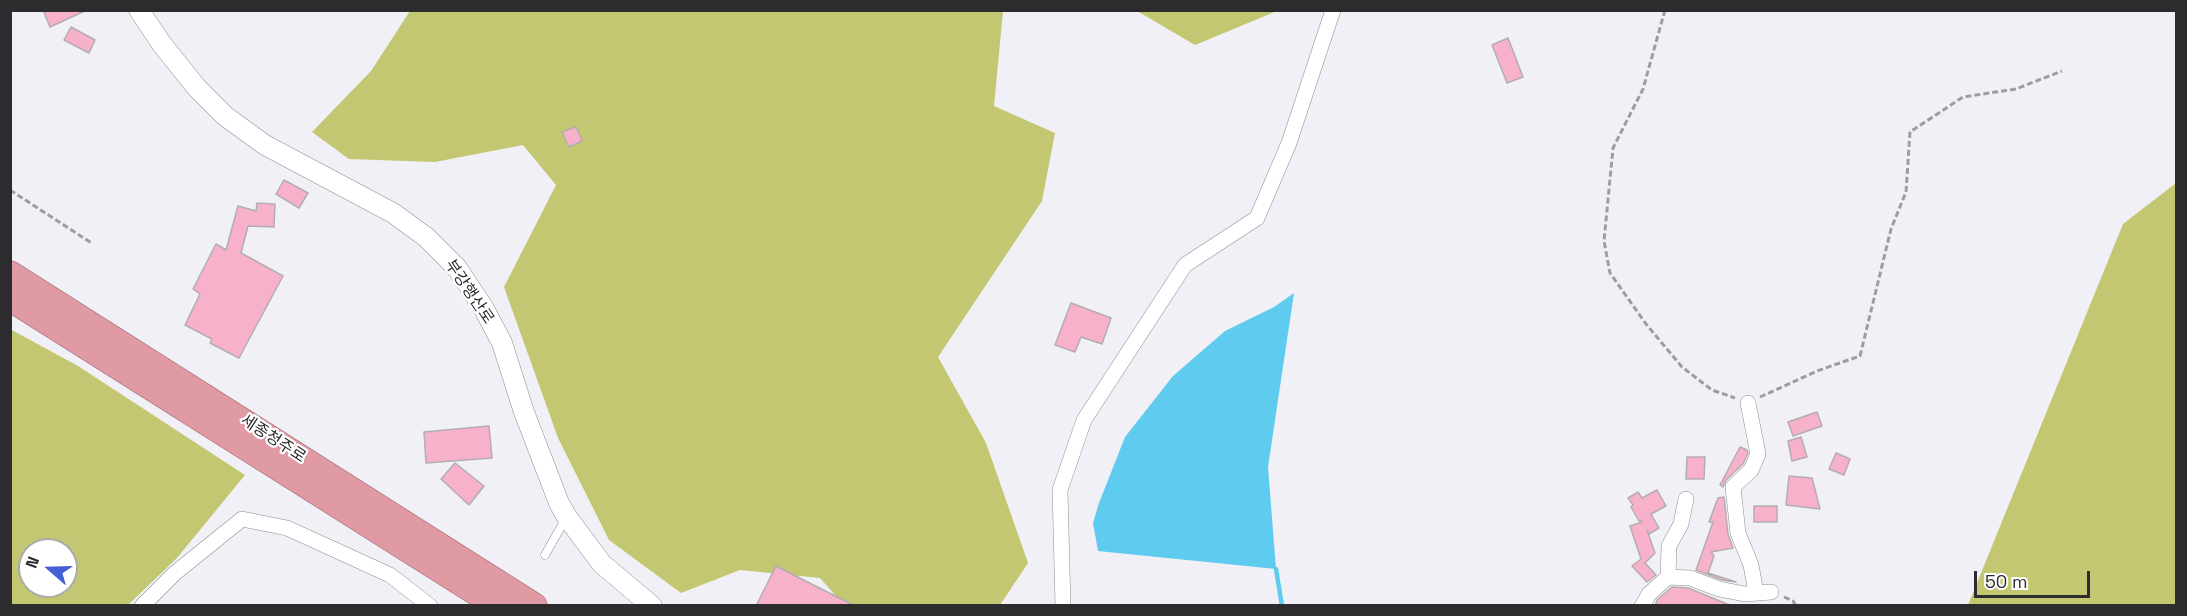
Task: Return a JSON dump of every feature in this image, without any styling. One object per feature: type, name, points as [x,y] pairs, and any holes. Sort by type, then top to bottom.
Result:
[{"type":"highway","name":"세종청주로","points":[[10,274],[534,606]]},
{"type":"highway","name":"세종청주로","points":[[10,298],[498,606]]},
{"type":"street","name":"부강행산로","points":[[138,10],[160,43],[197,88],[225,116],[265,145],[393,213],[426,237],[457,268],[483,307],[502,343],[524,412],[559,503],[567,517],[602,564],[652,606]]},
{"type":"street","points":[[1063,606],[1060,490],[1084,420],[1185,265],[1257,218],[1289,143],[1333,10]]},
{"type":"street","points":[[1642,606],[1649,594],[1668,578],[1690,578],[1719,589],[1745,594],[1764,592],[1738,533],[1733,487],[1751,470],[1758,454],[1748,403]]},
{"type":"street","points":[[1668,578],[1669,546],[1681,524],[1686,499]]},
{"type":"street","points":[[142,606],[175,573],[242,519],[287,528],[390,575],[430,606]]},
{"type":"lane","points":[[545,555],[567,517]]},
{"type":"path","points":[[1665,10],[1643,89],[1613,148],[1604,241],[1610,273],[1646,324],[1682,367],[1712,390],[1748,403],[1817,371],[1860,356],[1891,229],[1906,192],[1910,132],[1963,98],[2016,88],[2062,71]]},
{"type":"path","points":[[10,190],[93,244]]},
{"type":"green space","points":[[410,11],[1003,11],[994,106],[1055,133],[1042,201],[938,357],[986,443],[1028,563],[1000,605],[844,605],[820,578],[740,570],[681,593],[609,540],[558,438],[504,287],[556,185],[523,145],[435,162],[349,159],[312,132],[371,71]]},
{"type":"green space","points":[[1137,11],[1277,11],[1195,45]]},
{"type":"green space","points":[[2176,183],[2176,605],[1968,605],[2123,224]]},
{"type":"green space","points":[[10,329],[78,366],[245,475],[177,558],[128,605],[11,605]]},
{"type":"water","points":[[1294,293],[1268,467],[1276,569],[1098,551],[1093,523],[1125,437],[1173,376],[1225,331],[1274,307]]},
{"type":"building","points":[[43,10],[87,10],[50,27]]},
{"type":"building","points":[[71,27],[95,40],[89,53],[64,40]]},
{"type":"building","points":[[1508,38],[1523,77],[1507,83],[1492,45]]},
{"type":"building","points":[[576,127],[582,141],[569,147],[562,132]]},
{"type":"building","points":[[284,180],[308,193],[299,208],[276,194]]},
{"type":"building","points":[[257,203],[275,204],[274,227],[248,226],[241,253],[283,276],[239,358],[210,343],[212,339],[185,325],[200,294],[193,289],[216,244],[226,250],[238,206],[256,211]]},
{"type":"building","points":[[1071,303],[1111,318],[1102,344],[1081,337],[1075,352],[1055,345]]},
{"type":"building","points":[[1817,412],[1822,426],[1793,436],[1788,422]]},
{"type":"building","points":[[489,426],[492,458],[426,463],[424,432]]},
{"type":"building","points":[[1801,437],[1807,457],[1792,461],[1788,441]]},
{"type":"building","points":[[1740,447],[1748,453],[1743,464],[1726,480],[1723,487],[1720,485]]},
{"type":"building","points":[[1836,453],[1850,459],[1844,475],[1829,469]]},
{"type":"building","points":[[1687,457],[1705,457],[1704,479],[1686,479]]},
{"type":"building","points":[[455,463],[484,486],[469,505],[441,479]]},
{"type":"building","points":[[1789,476],[1812,478],[1820,509],[1786,505]]},
{"type":"building","points":[[1657,490],[1666,506],[1651,514],[1659,528],[1649,534],[1647,530],[1655,553],[1645,563],[1656,575],[1647,582],[1632,566],[1641,559],[1630,526],[1642,522],[1639,521],[1628,498],[1638,492],[1642,498]]},
{"type":"building","points":[[1724,497],[1728,534],[1733,548],[1711,552],[1714,556],[1708,573],[1736,582],[1722,580],[1696,570],[1713,522],[1709,522],[1718,498]]},
{"type":"building","points":[[1754,506],[1777,506],[1777,522],[1754,522]]},
{"type":"building","points":[[776,566],[855,606],[756,606]]},
{"type":"building","points":[[1672,587],[1688,588],[1732,606],[1655,606],[1657,600]]},
{"type":"waterway","points":[[1276,569],[1282,606]]}]
